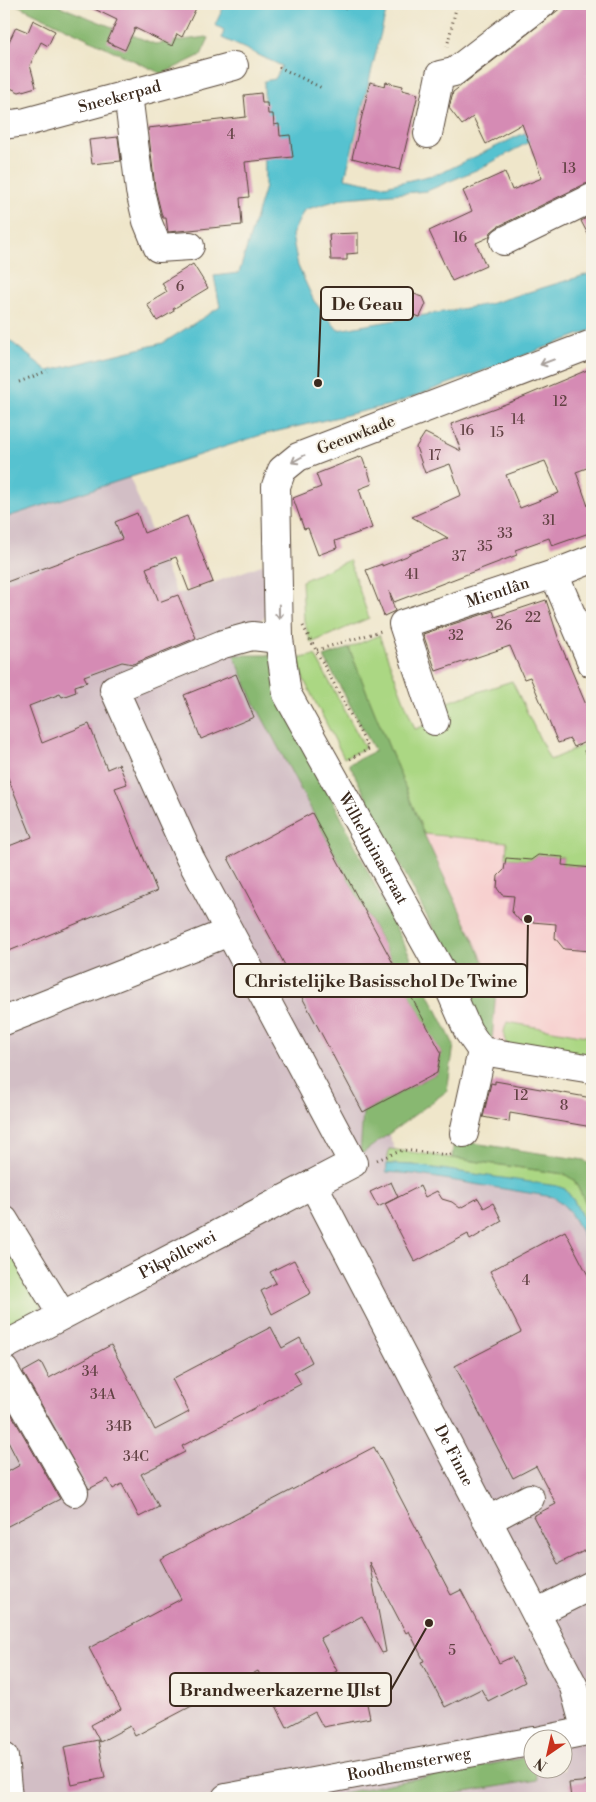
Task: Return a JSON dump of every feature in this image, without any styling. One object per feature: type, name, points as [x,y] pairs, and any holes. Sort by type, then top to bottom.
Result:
[{"type":"street","points":[[428,134],[440,75],[454,72],[542,4]]},
{"type":"street","name":"Sneekerpad","points":[[4,125],[26,122],[234,66]]},
{"type":"street","points":[[128,94],[140,191],[147,221],[158,248],[190,246]]},
{"type":"street","points":[[504,241],[592,198]]},
{"type":"street","name":"Geeuwkade","points":[[279,639],[276,486],[282,470],[298,457],[592,344]]},
{"type":"street","name":"Mientlân","points":[[403,624],[554,574],[592,559]]},
{"type":"street","points":[[554,574],[592,663]]},
{"type":"street","points":[[403,624],[435,721]]},
{"type":"street","points":[[279,639],[252,636],[223,644],[114,689],[190,858],[353,1163]]},
{"type":"street","name":"Wilhelminastraat","points":[[279,639],[288,694],[443,974],[468,1031],[482,1051]]},
{"type":"street","points":[[4,1021],[229,932]]},
{"type":"street","points":[[464,1133],[482,1051],[592,1069]]},
{"type":"street","name":"Pikpôllewei","points":[[4,1346],[353,1163]]},
{"type":"street","name":"De Finne","points":[[313,1184],[574,1687],[589,1731]]},
{"type":"street","points":[[4,1220],[62,1315]]},
{"type":"street","points":[[4,1370],[74,1492]]},
{"type":"street","points":[[487,1521],[530,1498]]},
{"type":"street","points":[[536,1613],[592,1585]]},
{"type":"street","points":[[574,1734],[589,1731]]},
{"type":"street","name":"Roodhemsterweg","points":[[226,1798],[524,1743]]},
{"type":"street","points":[[4,1757],[8,1798]]},
{"type":"path","points":[[336,4],[348,10]]},
{"type":"path","points":[[440,75],[457,4]]},
{"type":"path","points":[[278,67],[322,88]]},
{"type":"path","points":[[19,382],[47,371]]},
{"type":"path","points":[[301,622],[369,749],[330,770]]},
{"type":"path","points":[[317,650],[403,624]]},
{"type":"path","points":[[584,752],[592,748]]},
{"type":"path","points":[[353,1163],[373,1161],[403,1150],[449,1155],[456,1151],[464,1133]]},
{"type":"shaded area","points":[[126,468],[176,593],[189,592],[264,564],[267,615],[258,622],[236,633],[248,667],[447,1046],[442,1083],[382,1120],[404,1169],[559,1194],[592,1247],[592,1798],[4,1798],[4,508]]},
{"type":"shaded area","points":[[424,834],[592,850],[592,1060],[492,1042]]},
{"type":"green space","points":[[15,4],[54,4],[155,44],[209,38],[201,55],[162,74]]},
{"type":"green space","points":[[349,560],[369,618],[311,643],[304,621],[302,581]]},
{"type":"green space","points":[[379,635],[415,729],[446,718],[441,704],[512,681],[550,760],[591,742],[592,868],[562,865],[563,857],[538,855],[531,860],[506,858],[507,842],[424,834],[349,648]]},
{"type":"green space","points":[[349,648],[424,834],[496,988],[492,1042],[479,1038],[456,973],[349,764],[375,751],[324,657]]},
{"type":"green space","points":[[234,655],[275,655],[282,698],[454,1045],[447,1091],[360,1155],[363,1112],[437,1073],[441,1053],[253,700]]},
{"type":"green space","points":[[315,655],[365,748],[344,758],[304,680],[297,659]]},
{"type":"green space","points":[[507,1022],[592,1037],[592,1060],[509,1047],[504,1035]]},
{"type":"green space","points":[[454,1140],[584,1160],[592,1169],[592,1215],[574,1180],[564,1174],[452,1158]]},
{"type":"green space","points":[[389,1149],[564,1174],[574,1180],[592,1215],[592,1235],[574,1201],[565,1189],[413,1165],[387,1164]]},
{"type":"green space","points":[[4,1236],[41,1304],[39,1313],[4,1332]]},
{"type":"green space","points":[[524,1758],[524,1780],[537,1780],[429,1798],[343,1798],[343,1793]]},
{"type":"water","points":[[225,4],[388,4],[345,178],[385,186],[441,173],[537,127],[540,136],[483,167],[427,191],[345,198],[304,210],[292,235],[298,266],[314,301],[338,330],[489,304],[592,273],[592,330],[394,404],[261,435],[4,518],[4,336],[48,371],[163,343],[220,307],[214,276],[239,273],[265,187],[264,81],[275,79],[282,66],[222,38],[224,30],[215,25]]},
{"type":"water","points":[[387,1164],[413,1165],[557,1186],[565,1189],[574,1201],[592,1235],[592,1255],[571,1215],[553,1197],[413,1174],[386,1172]]},
{"type":"building","points":[[84,4],[198,4],[182,37],[177,34],[172,46],[135,28],[125,50],[107,42],[117,20]]},
{"type":"building","points":[[566,4],[592,4],[592,183],[585,184],[497,227],[491,232],[489,237],[476,243],[486,266],[452,281],[429,231],[472,211],[463,191],[505,172],[512,190],[542,178],[522,124],[486,144],[473,117],[462,125],[449,108],[453,92]]},
{"type":"building","points":[[33,20],[55,31],[48,46],[41,42],[30,65],[36,87],[19,92],[4,85],[4,52],[16,27],[28,32]]},
{"type":"building","points":[[370,82],[385,86],[386,82],[403,86],[402,90],[418,94],[400,170],[352,158]]},
{"type":"building","points":[[261,93],[262,103],[267,103],[268,114],[273,114],[274,125],[279,124],[280,136],[290,135],[293,157],[245,162],[249,197],[240,198],[242,225],[168,232],[166,218],[162,216],[155,188],[148,128],[246,117],[244,95]]},
{"type":"building","points":[[118,137],[121,161],[92,164],[89,140]]},
{"type":"building","points":[[592,215],[592,242],[581,221]]},
{"type":"building","points":[[358,233],[358,253],[347,254],[347,260],[331,260],[329,234]]},
{"type":"building","points":[[193,264],[208,288],[157,321],[147,304],[167,292],[162,283]]},
{"type":"building","points":[[414,294],[423,297],[426,304],[420,317],[403,311],[408,297]]},
{"type":"building","points":[[592,368],[592,466],[576,472],[589,509],[592,508],[592,532],[552,546],[549,538],[515,550],[517,555],[394,602],[389,591],[395,611],[384,616],[366,570],[382,564],[382,566],[448,538],[412,517],[461,495],[450,464],[425,473],[416,447],[425,433],[461,451],[451,424],[511,402]],"holes":[[[545,461],[559,493],[520,508],[506,475]]]},
{"type":"building","points":[[362,457],[367,467],[372,484],[359,489],[372,528],[335,541],[337,548],[318,555],[308,528],[304,529],[293,498],[321,487],[316,474]]},
{"type":"building","points":[[137,513],[144,533],[187,516],[213,582],[189,591],[176,557],[146,568],[159,602],[178,595],[196,638],[133,664],[122,662],[84,676],[87,682],[75,686],[76,692],[62,697],[60,694],[29,706],[42,743],[89,724],[107,769],[119,764],[127,784],[115,788],[157,891],[4,953],[4,848],[32,837],[4,768],[4,583],[122,539],[115,522]]},
{"type":"building","points":[[546,600],[560,643],[592,719],[592,739],[574,747],[570,739],[558,743],[530,677],[524,679],[510,646],[436,671],[423,634],[493,611],[495,617]]},
{"type":"building","points":[[236,674],[254,717],[201,739],[184,695]]},
{"type":"building","points":[[312,813],[441,1052],[437,1073],[363,1112],[228,858]]},
{"type":"building","points":[[538,855],[563,857],[562,865],[592,868],[592,951],[564,949],[555,938],[556,924],[520,921],[512,912],[514,896],[502,895],[497,888],[498,876],[504,870],[506,858],[531,860]]},
{"type":"building","points":[[495,1081],[592,1098],[592,1127],[510,1113],[509,1122],[483,1117],[491,1083],[495,1084]]},
{"type":"building","points":[[391,1182],[398,1197],[378,1207],[370,1192]]},
{"type":"building","points":[[420,1186],[425,1197],[437,1191],[442,1199],[452,1202],[460,1208],[478,1198],[484,1208],[493,1203],[502,1221],[470,1240],[468,1234],[415,1262],[385,1204]]},
{"type":"building","points":[[565,1231],[592,1283],[592,1547],[558,1564],[533,1516],[556,1504],[536,1466],[513,1478],[455,1366],[521,1332],[490,1271]]},
{"type":"building","points":[[294,1260],[311,1293],[272,1314],[261,1291],[276,1283],[270,1272]]},
{"type":"building","points":[[271,1327],[282,1348],[300,1338],[312,1362],[294,1372],[301,1384],[182,1446],[185,1452],[141,1474],[159,1507],[139,1517],[122,1484],[113,1489],[108,1479],[89,1489],[23,1372],[41,1362],[49,1378],[111,1345],[155,1430],[189,1412],[172,1379]]},
{"type":"building","points":[[4,1401],[60,1499],[4,1528],[4,1474],[20,1465],[4,1434]]},
{"type":"building","points":[[374,1447],[451,1595],[461,1590],[499,1663],[512,1657],[525,1682],[488,1701],[481,1689],[445,1707],[421,1662],[424,1661],[409,1631],[406,1633],[369,1562],[386,1652],[382,1653],[362,1616],[320,1638],[337,1671],[281,1701],[363,1685],[370,1718],[323,1727],[315,1712],[287,1727],[258,1671],[135,1736],[130,1726],[100,1742],[91,1725],[121,1709],[89,1648],[181,1599],[160,1559]]},
{"type":"building","points":[[98,1740],[105,1778],[72,1785],[64,1747]]},
{"type":"building","points":[[592,1781],[592,1798],[571,1798],[569,1783]]},
{"type":"place","name":"De Geau","points":[[318,383]]},
{"type":"place","name":"Christelijke Basisschol De Twine","points":[[528,919]]},
{"type":"place","name":"Brandweerkazerne IJlst","points":[[429,1623]]}]
